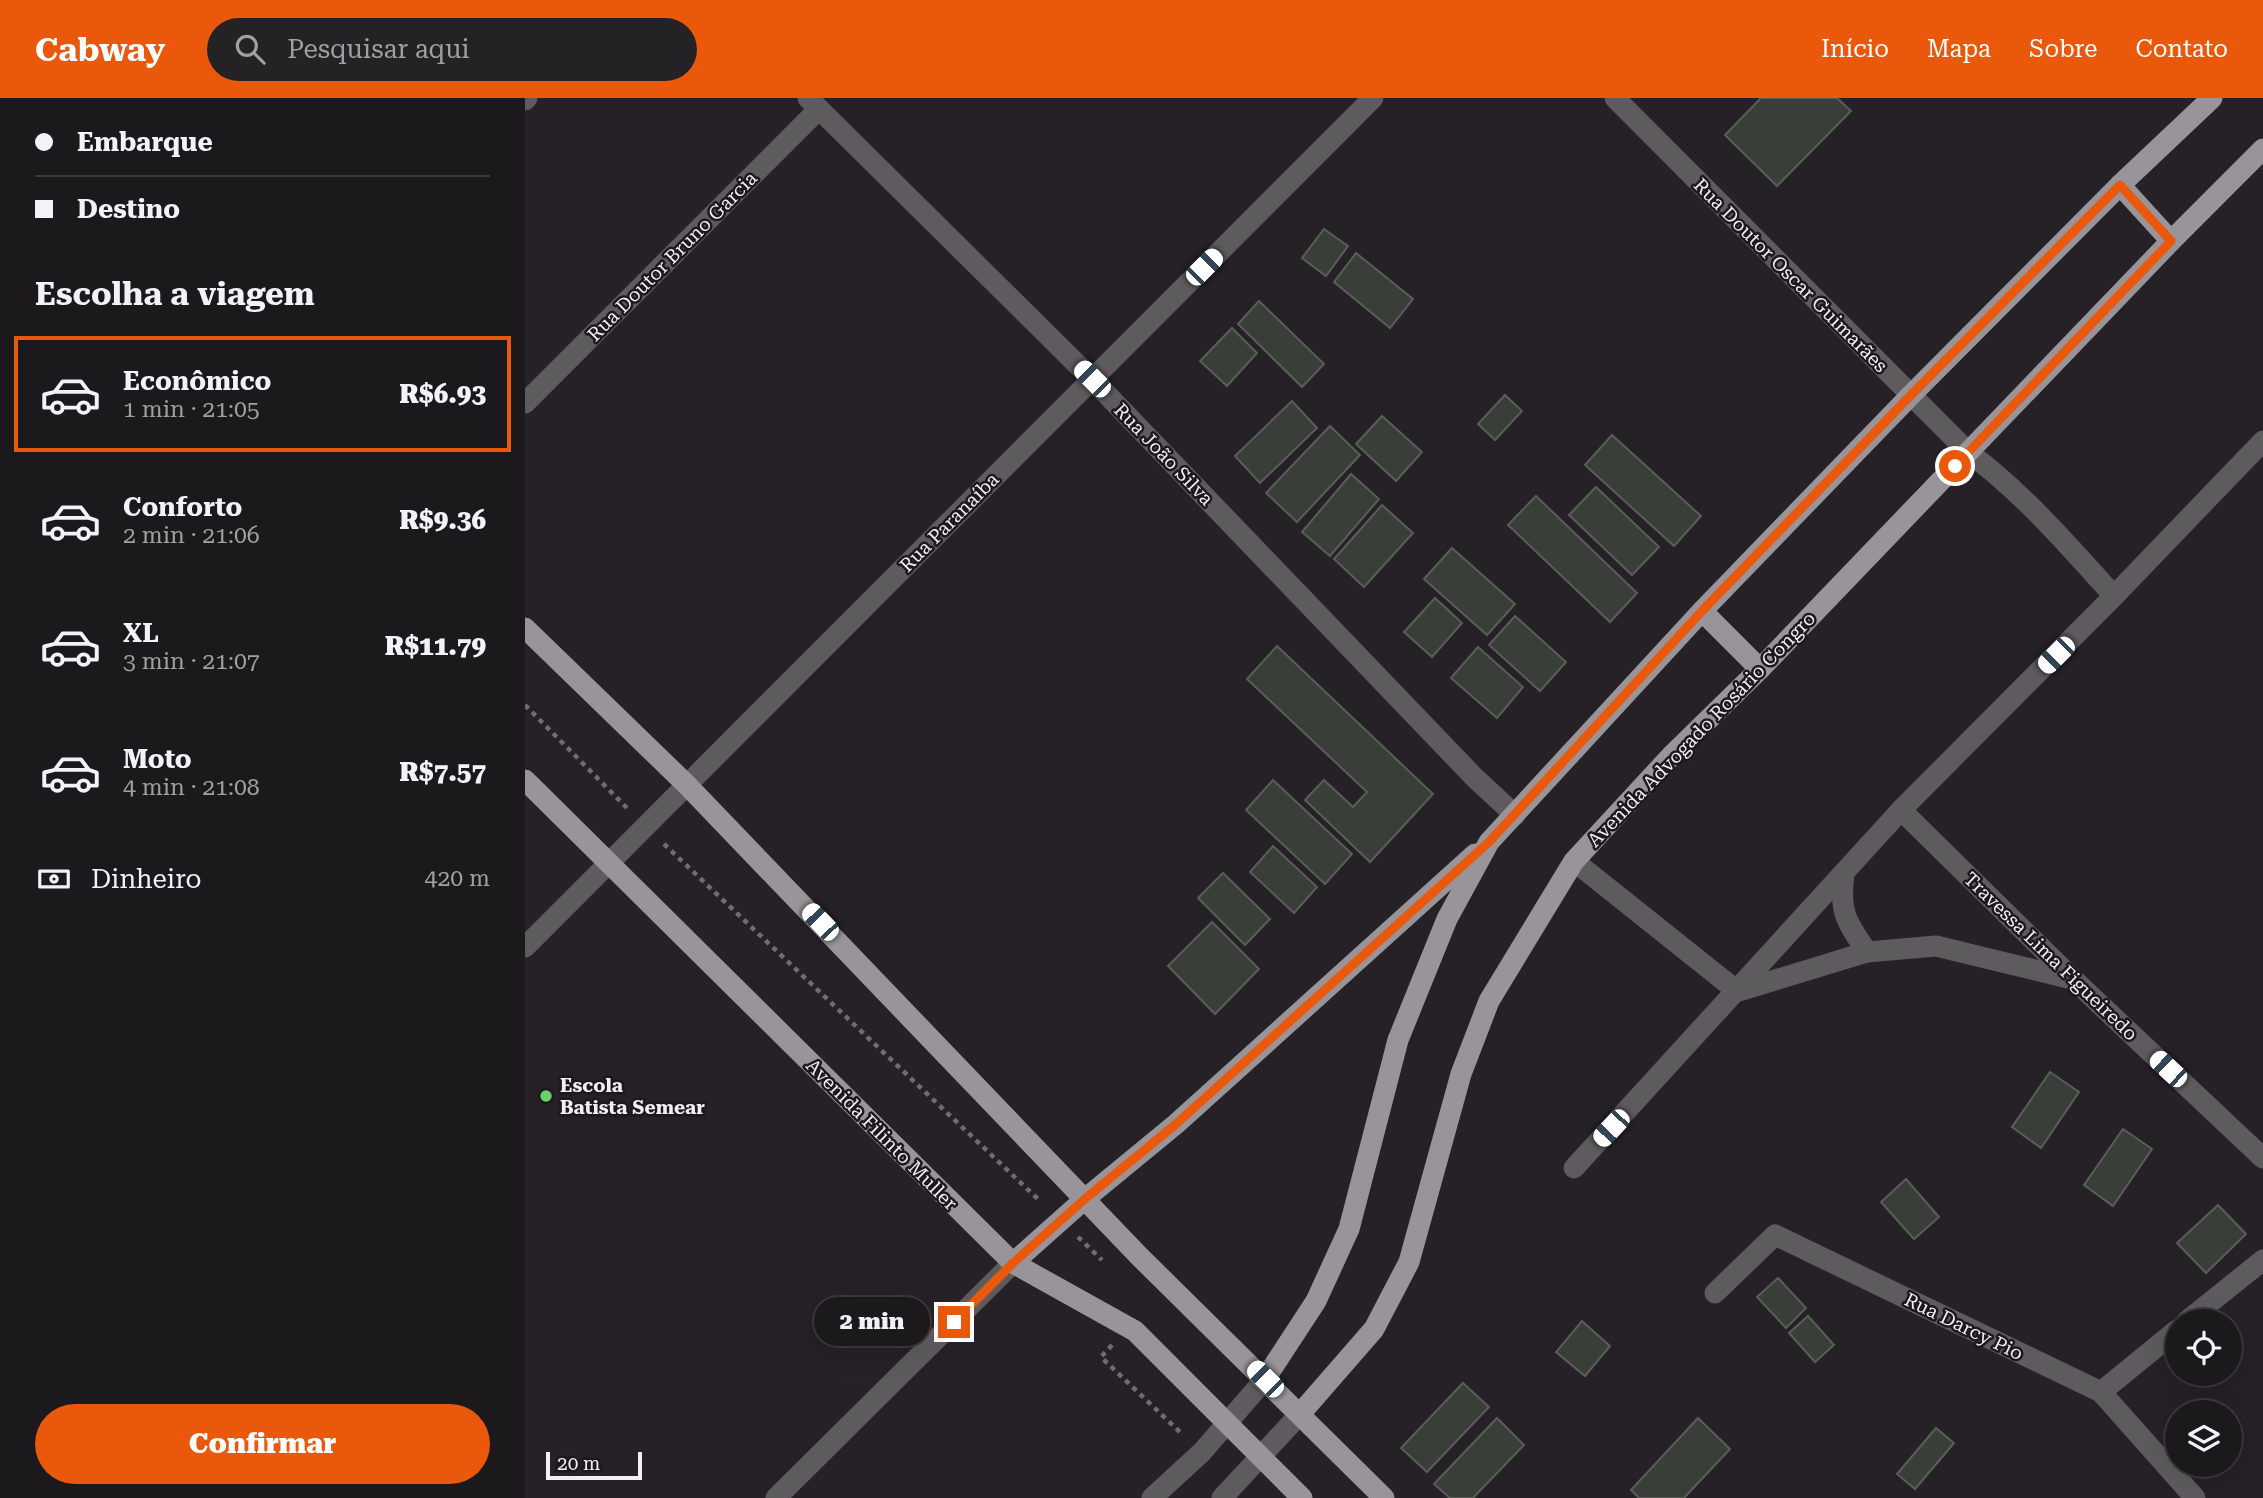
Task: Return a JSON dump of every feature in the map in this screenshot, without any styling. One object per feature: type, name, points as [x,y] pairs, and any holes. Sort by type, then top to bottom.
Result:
[{"type":"main road","points":[[1013,1263],[1176,1124],[1489,842],[1702,611],[1911,395],[2120,185],[2212,98]]},
{"type":"main road","name":"Avenida Advogado Rosário Congro","points":[[1300,1414],[1374,1329],[1409,1262],[1461,1074],[1489,1001],[1574,861],[1671,756],[1760,669],[2171,241],[2263,149]]},
{"type":"main road","points":[[2120,185],[2171,241]]},
{"type":"main road","points":[[1702,611],[1760,669]]},
{"type":"main road","points":[[525,628],[687,785],[1140,1257],[1384,1498]]},
{"type":"main road","name":"Avenida Filinto Muller","points":[[525,780],[1013,1263],[1128,1327],[1302,1498]]},
{"type":"main road","points":[[1265,1379],[1316,1301],[1349,1228],[1398,1040],[1447,919],[1489,842]]},
{"type":"street","name":"Rua Paranaíba","points":[[525,947],[1373,98]]},
{"type":"street","name":"Rua Doutor Oscar Guimarães","points":[[1615,98],[1968,452],[1992,470],[2054,530],[2114,596]]},
{"type":"street","name":"Rua João Silva","points":[[813,104],[1092,379],[1456,758],[1515,815]]},
{"type":"street","name":"Rua Doutor Bruno Garcia","points":[[525,403],[813,104]]},
{"type":"street","points":[[1574,1168],[1901,810],[2114,596],[2263,440]]},
{"type":"street","name":"Travessa Lima Figueiredo","points":[[1901,810],[2073,979],[2263,1158]]},
{"type":"street","points":[[1574,861],[1737,991]]},
{"type":"street","points":[[1844,874],[1841,897],[1843,911],[1867,951]]},
{"type":"street","points":[[1737,991],[1867,951],[1936,946],[2073,979]]},
{"type":"street","name":"Rua Darcy Pio","points":[[1715,1293],[1775,1235],[2101,1392],[2195,1498]]},
{"type":"street","points":[[2202,1309],[2263,1260]]},
{"type":"street","points":[[776,1498],[1013,1263]]},
{"type":"street","points":[[2101,1392],[2165,1340]]},
{"type":"street","points":[[1153,1498],[1202,1452],[1265,1379]]},
{"type":"street","points":[[1222,1498],[1300,1414]]},
{"type":"path","points":[[525,705],[645,827],[1110,1268]]},
{"type":"path","points":[[1128,1327],[1101,1357],[1202,1452]]},
{"type":"building","points":[[1761,98],[1837,98],[1851,111],[1777,186],[1725,135]]},
{"type":"building","points":[[1324,229],[1348,246],[1326,276],[1302,258]]},
{"type":"building","points":[[1356,253],[1413,299],[1390,328],[1334,282]]},
{"type":"building","points":[[1259,301],[1324,364],[1302,387],[1238,324]]},
{"type":"building","points":[[1232,328],[1257,353],[1227,386],[1200,361]]},
{"type":"building","points":[[1505,395],[1522,411],[1495,440],[1478,424]]},
{"type":"building","points":[[1292,401],[1317,428],[1260,483],[1235,456]]},
{"type":"building","points":[[1382,416],[1422,452],[1396,481],[1356,444]]},
{"type":"building","points":[[1330,426],[1360,455],[1297,522],[1266,493]]},
{"type":"building","points":[[1612,435],[1701,516],[1674,546],[1585,465]]},
{"type":"building","points":[[1351,474],[1379,499],[1330,556],[1302,532]]},
{"type":"building","points":[[1596,487],[1659,547],[1632,575],[1569,515]]},
{"type":"building","points":[[1536,496],[1637,593],[1610,622],[1508,525]]},
{"type":"building","points":[[1382,505],[1413,533],[1364,587],[1334,559]]},
{"type":"building","points":[[1452,548],[1515,604],[1487,635],[1424,579]]},
{"type":"building","points":[[1435,598],[1462,623],[1432,657],[1404,632]]},
{"type":"building","points":[[1515,616],[1566,662],[1540,691],[1489,645]]},
{"type":"building","points":[[1277,646],[1433,794],[1370,862],[1305,800],[1324,780],[1353,807],[1367,792],[1247,679]]},
{"type":"building","points":[[1478,647],[1523,687],[1497,718],[1451,678]]},
{"type":"building","points":[[1273,780],[1352,854],[1325,884],[1246,810]]},
{"type":"building","points":[[1273,846],[1317,887],[1294,913],[1250,872]]},
{"type":"building","points":[[1223,873],[1270,919],[1245,945],[1198,898]]},
{"type":"building","points":[[1212,922],[1259,969],[1215,1014],[1168,966]]},
{"type":"building","points":[[2050,1072],[2079,1092],[2041,1148],[2012,1127]]},
{"type":"building","points":[[2123,1129],[2152,1149],[2113,1206],[2084,1185]]},
{"type":"building","points":[[1906,1179],[1939,1217],[1914,1239],[1881,1202]]},
{"type":"building","points":[[2218,1205],[2246,1234],[2206,1273],[2177,1243]]},
{"type":"building","points":[[1778,1278],[1806,1308],[1786,1328],[1757,1297]]},
{"type":"building","points":[[1808,1316],[1834,1345],[1815,1362],[1789,1333]]},
{"type":"building","points":[[1582,1321],[1610,1346],[1585,1376],[1556,1352]]},
{"type":"building","points":[[1463,1383],[1489,1407],[1427,1472],[1401,1448]]},
{"type":"building","points":[[1497,1418],[1524,1445],[1473,1498],[1450,1498],[1434,1484]]},
{"type":"building","points":[[1698,1418],[1730,1449],[1684,1498],[1639,1498],[1631,1490]]},
{"type":"building","points":[[1936,1428],[1954,1443],[1915,1489],[1897,1474]]},
{"type":"place","name":"Escola Batista Semear","points":[[546,1096]]},
{"type":"route","points":[[954,1322],[1013,1263],[1176,1124],[1489,842],[1702,611],[1911,395],[2120,185],[2171,241],[1955,466]]}]
